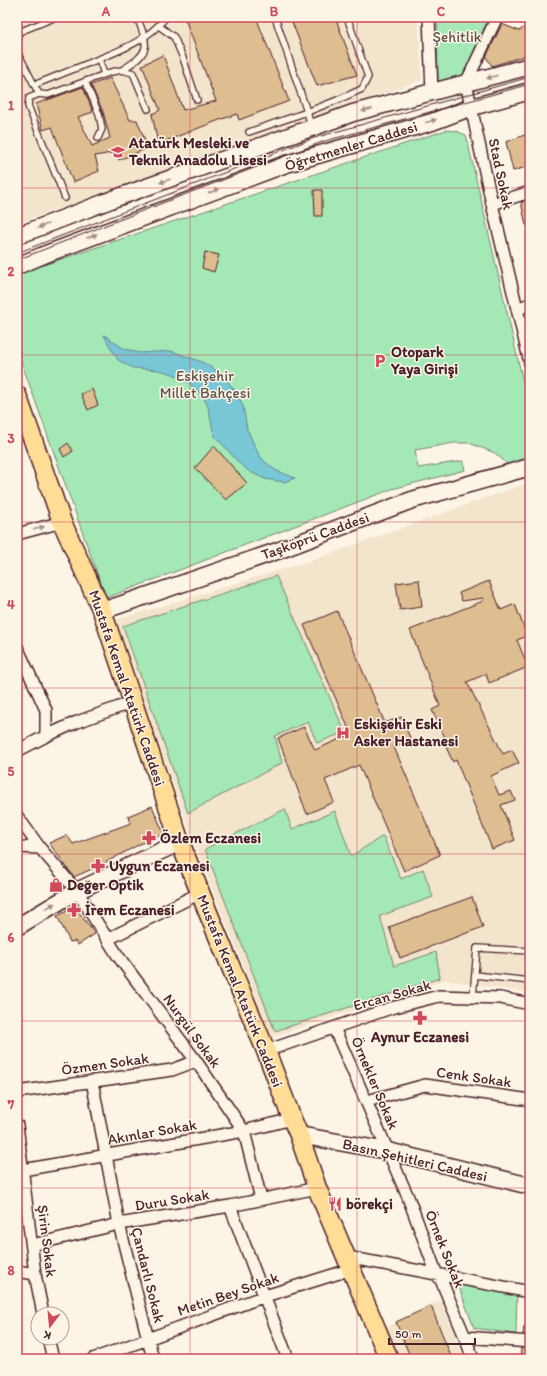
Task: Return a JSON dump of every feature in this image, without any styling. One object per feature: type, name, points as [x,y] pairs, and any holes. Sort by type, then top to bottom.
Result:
[{"type":"main road","name":"Öğretmenler Caddesi","points":[[17,236],[116,198],[353,113],[530,66]]},
{"type":"main road","name":"Öğretmenler Caddesi","points":[[17,266],[286,164],[432,122],[472,107],[530,91]]},
{"type":"main road","name":"Mustafa Kemal Atatürk Caddesi","points":[[18,398],[62,522],[102,610],[180,842],[266,1051],[292,1119],[300,1135],[317,1188],[352,1264],[389,1359]]},
{"type":"main road","name":"Taşköprü Caddesi","points":[[102,610],[280,550],[412,500],[530,467]]},
{"type":"main road","points":[[17,927],[77,891],[180,842]]},
{"type":"main road","name":"Basın Şehitleri Caddesi","points":[[300,1135],[388,1151],[530,1186]]},
{"type":"street","points":[[429,17],[432,92]]},
{"type":"street","points":[[466,83],[497,17]]},
{"type":"street","name":"Stad Sokak","points":[[466,83],[492,204],[530,363]]},
{"type":"street","points":[[492,204],[530,192]]},
{"type":"street","points":[[517,309],[530,304]]},
{"type":"street","points":[[17,534],[62,522]]},
{"type":"street","points":[[17,647],[46,710],[46,736]]},
{"type":"street","points":[[17,751],[77,722],[133,702]]},
{"type":"street","name":"Nurgül Sokak","points":[[17,816],[40,848],[77,891],[118,956],[196,1061],[244,1131],[261,1199]]},
{"type":"street","points":[[17,847],[40,848]]},
{"type":"street","points":[[108,939],[200,893]]},
{"type":"street","name":"Ercan Sokak","points":[[266,1051],[391,1008],[439,996],[500,998],[530,1004]]},
{"type":"street","name":"Örnekler Sokak","points":[[334,1028],[388,1151]]},
{"type":"street","name":"Özmen Sokak","points":[[17,1092],[172,1070],[196,1061]]},
{"type":"street","name":"Çandarlı Sokak","points":[[92,1081],[119,1224],[153,1359]]},
{"type":"street","name":"Cenk Sokak","points":[[367,1101],[425,1085],[530,1100]]},
{"type":"street","name":"Akınlar Sokak","points":[[20,1170],[244,1131],[292,1119]]},
{"type":"street","name":"Şirin Sokak","points":[[17,1125],[20,1170],[35,1274],[41,1306]]},
{"type":"street","name":"Örnek Sokak","points":[[388,1151],[408,1197],[437,1275],[441,1280],[466,1337],[473,1359]]},
{"type":"street","name":"Duru Sokak","points":[[32,1245],[119,1224],[230,1206],[317,1188]]},
{"type":"street","points":[[230,1206],[288,1359]]},
{"type":"street","points":[[352,1264],[437,1275],[530,1292]]},
{"type":"street","name":"Metin Bey Sokak","points":[[93,1359],[352,1264]]},
{"type":"street","points":[[17,1271],[35,1274]]},
{"type":"street","points":[[466,1337],[530,1342]]},
{"type":"street","points":[[50,1346],[52,1359]]},
{"type":"lane","points":[[39,94],[18,53],[17,40],[19,32],[56,17]]},
{"type":"lane","points":[[65,198],[28,106],[29,98],[39,94],[48,95],[104,74],[122,70],[140,57],[146,48],[145,38],[137,17]]},
{"type":"lane","points":[[34,84],[130,46],[145,38],[159,26],[166,17]]},
{"type":"lane","points":[[275,17],[312,128]]},
{"type":"lane","points":[[249,132],[307,112],[362,89],[368,77],[347,17]]},
{"type":"lane","points":[[159,26],[174,37],[183,58],[197,100]]},
{"type":"lane","points":[[99,59],[104,74]]},
{"type":"lane","points":[[122,70],[133,73],[148,109]]},
{"type":"lane","points":[[86,81],[99,114],[102,129],[98,138]]},
{"type":"lane","points":[[473,997],[477,948],[530,951]]},
{"type":"lane","points":[[474,975],[530,981]]},
{"type":"shaded area","name":"Atatürk Mesleki ve Teknik Anadolu Lisesi","points":[[17,17],[418,17],[422,80],[17,224]]},
{"type":"shaded area","name":"Eskişehir Eski Asker Hastanesi","points":[[530,482],[530,993],[445,980],[272,1037],[195,846],[115,620],[313,560]]},
{"type":"shaded area","points":[[441,1300],[464,1359],[398,1359],[385,1328]]},
{"type":"green space","name":"Şehitlik","points":[[437,17],[489,17],[463,76],[438,83]]},
{"type":"green space","name":"Eskişehir Millet Bahçesi","points":[[446,130],[456,131],[466,135],[530,412],[530,456],[507,464],[495,453],[469,443],[454,443],[415,450],[418,468],[463,461],[465,470],[392,489],[106,598],[17,350],[17,274]]},
{"type":"green space","points":[[276,576],[345,732],[317,743],[308,722],[275,736],[282,763],[188,813],[123,626]]},
{"type":"green space","points":[[285,809],[292,829],[335,811],[351,856],[383,836],[401,879],[423,869],[433,897],[380,916],[394,966],[436,952],[440,978],[275,1031],[205,849]]},
{"type":"green space","points":[[456,1279],[517,1289],[516,1334],[474,1328]]},
{"type":"water","points":[[104,335],[123,348],[139,353],[171,351],[202,362],[217,371],[226,379],[236,392],[243,406],[247,429],[258,453],[265,462],[275,470],[295,478],[284,482],[265,479],[250,472],[240,464],[214,435],[208,407],[203,396],[189,383],[173,374],[159,370],[133,368],[118,360]]},
{"type":"building","points":[[190,17],[256,17],[289,101],[239,120],[237,114],[158,144],[152,114],[160,110],[142,65],[163,55],[183,110],[216,101],[185,19]]},
{"type":"building","points":[[290,17],[335,17],[357,75],[317,86]]},
{"type":"building","points":[[530,23],[530,54],[492,66],[486,57],[502,24],[519,31]]},
{"type":"building","points":[[110,78],[130,120],[137,120],[148,148],[119,160],[117,152],[95,156],[99,171],[73,182],[52,127],[43,130],[36,104],[83,87],[93,112],[78,117],[92,146],[110,138],[103,112],[91,85]]},
{"type":"building","points":[[530,133],[530,166],[513,171],[506,142]]},
{"type":"building","points":[[314,190],[322,190],[322,216],[315,216]]},
{"type":"building","points":[[530,199],[530,225],[526,225],[521,202]]},
{"type":"building","points":[[205,252],[219,255],[214,272],[202,268]]},
{"type":"building","points":[[92,389],[98,405],[88,410],[81,394]]},
{"type":"building","points":[[68,443],[73,451],[64,457],[60,449]]},
{"type":"building","points":[[214,446],[247,483],[226,500],[195,468]]},
{"type":"building","points":[[419,580],[422,607],[400,610],[396,583]]},
{"type":"building","points":[[489,581],[501,610],[515,604],[527,636],[517,640],[528,667],[489,683],[486,674],[467,682],[503,754],[512,750],[519,763],[491,776],[499,795],[511,791],[515,800],[501,805],[515,840],[492,849],[456,760],[453,762],[444,743],[447,742],[432,710],[440,706],[410,630],[483,601],[483,598],[462,601],[459,593]]},
{"type":"building","points":[[337,611],[385,723],[401,717],[411,740],[394,747],[440,855],[404,871],[359,765],[325,780],[334,802],[307,814],[278,738],[304,727],[315,750],[351,734],[304,625]]},
{"type":"building","points":[[152,806],[164,834],[140,844],[103,864],[74,877],[49,843],[67,835],[73,844],[131,823],[128,816]]},
{"type":"building","points":[[472,897],[483,927],[400,958],[389,927]]},
{"type":"building","points":[[75,907],[95,934],[78,945],[75,941],[70,942],[57,916]]},
{"type":"building","points":[[431,1306],[452,1359],[411,1359],[396,1322]]},
{"type":"building","points":[[524,1326],[530,1327],[530,1335],[523,1334]]},
{"type":"building","points":[[521,1348],[530,1349],[530,1359],[520,1359]]},
{"type":"tram line","points":[[17,253],[314,138],[530,77]]},
{"type":"tram line","points":[[17,260],[322,142],[530,84]]},
{"type":"place","name":"Atatürk Mesleki ve Teknik Anadolu Lisesi","points":[[118,152]]},
{"type":"place","name":"Otopark Yaya Girişi","points":[[380,361]]},
{"type":"place","name":"Eskişehir Eski Asker Hastanesi","points":[[343,733]]},
{"type":"place","name":"Özlem Eczanesi","points":[[149,838]]},
{"type":"place","name":"Uygun Eczanesi","points":[[98,866]]},
{"type":"place","name":"Değer Optik","points":[[56,885]]},
{"type":"place","name":"İrem Eczanesi","points":[[74,910]]},
{"type":"place","name":"Aynur Eczanesi","points":[[420,1018]]},
{"type":"place","name":"börekçi","points":[[335,1204]]}]
